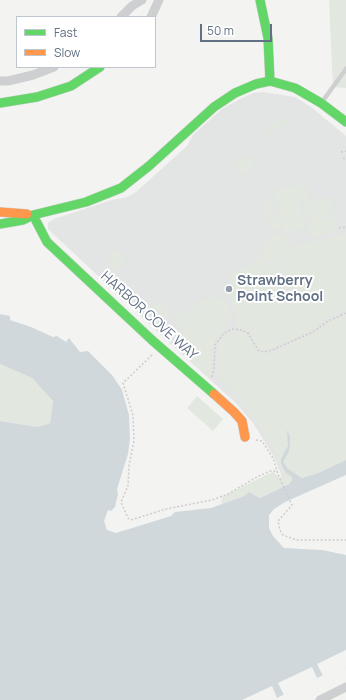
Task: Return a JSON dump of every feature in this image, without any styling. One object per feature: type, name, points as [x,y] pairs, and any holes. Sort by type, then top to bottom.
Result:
[{"type":"street","points":[[122,16],[132,6],[142,0]]},
{"type":"street","points":[[151,16],[159,0]]},
{"type":"street","points":[[260,0],[268,38],[270,81]]},
{"type":"street","points":[[0,81],[8,81],[33,75],[51,68]]},
{"type":"street","points":[[0,103],[37,97],[71,86],[98,68]]},
{"type":"street","points":[[0,224],[23,220],[33,215],[86,202],[120,188],[136,177],[214,107],[245,88],[270,81],[295,88],[321,103],[346,122]]},
{"type":"street","points":[[0,212],[33,215]]},
{"type":"street","name":"HARBOR COVE WAY","points":[[33,215],[47,242],[160,347],[206,386],[242,421],[245,437]]},
{"type":"street","points":[[320,700],[346,687]]},
{"type":"lane","points":[[321,103],[346,69]]},
{"type":"path","points":[[341,152],[346,151]]},
{"type":"path","points":[[339,228],[346,227]]},
{"type":"path","points":[[206,386],[212,379],[215,345],[224,333],[233,329],[248,333],[258,350],[264,352],[313,332],[328,321],[346,313]]},
{"type":"path","points":[[160,347],[123,382],[133,415],[134,435],[128,465],[128,486],[121,502],[128,518],[131,520],[166,508],[212,500],[228,494],[270,471],[277,471]]},
{"type":"path","points":[[245,437],[262,441],[273,458],[279,477],[291,502],[292,505],[278,521],[283,535],[290,539],[296,540],[346,540]]},
{"type":"shaded area","points":[[329,0],[346,0],[346,88],[333,87]]},
{"type":"shaded area","name":"Strawberry Point School","points":[[263,92],[295,97],[311,107],[346,136],[346,457],[285,484],[274,457],[253,423],[235,402],[48,229],[48,223],[54,219],[112,200],[127,197],[136,192],[187,146],[193,135],[222,109],[253,93]]},
{"type":"shaded area","points":[[285,117],[287,122],[285,124],[268,134],[265,127]]},
{"type":"shaded area","points":[[246,154],[255,164],[241,176],[233,167]]},
{"type":"shaded area","points":[[305,184],[307,191],[297,193],[307,192],[309,199],[299,202],[305,228],[284,233],[274,190]]},
{"type":"shaded area","points":[[330,197],[334,214],[307,220],[303,203]]},
{"type":"shaded area","points":[[268,201],[273,203],[275,208],[273,213],[268,215],[263,213],[261,208],[263,203]]},
{"type":"shaded area","points":[[274,216],[279,218],[281,223],[279,228],[274,230],[269,228],[267,223],[269,218]]},
{"type":"shaded area","points":[[334,216],[338,232],[311,238],[307,222]]},
{"type":"shaded area","points":[[277,234],[287,239],[292,249],[287,259],[277,264],[267,259],[262,249],[267,239]]},
{"type":"shaded area","points":[[346,234],[346,310],[330,317],[310,332],[266,350],[260,349],[257,346],[251,334],[245,329],[236,327],[237,317],[229,298],[229,286],[232,283],[229,275],[263,257],[272,265],[284,265],[292,256],[293,246]]},
{"type":"shaded area","points":[[119,250],[126,265],[114,271],[107,256]]},
{"type":"shaded area","points":[[209,298],[218,298],[225,302],[233,318],[225,323],[225,329],[216,338],[212,352],[211,373],[209,377],[175,348],[181,342],[183,335],[173,318]]},
{"type":"shaded area","points":[[159,302],[161,305],[163,304],[169,316],[161,324],[155,311],[147,309]]},
{"type":"shaded area","points":[[0,314],[10,316],[10,320],[31,327],[53,337],[57,336],[66,342],[69,338],[80,352],[88,351],[112,375],[122,390],[129,415],[130,439],[128,454],[117,489],[118,494],[115,507],[111,511],[108,510],[104,521],[107,530],[116,533],[171,516],[175,512],[211,508],[244,496],[249,492],[260,498],[289,484],[292,477],[286,473],[281,464],[281,459],[288,446],[287,430],[290,437],[290,444],[289,451],[283,462],[288,469],[302,478],[318,473],[346,460],[346,475],[285,502],[274,509],[269,515],[269,528],[273,536],[284,548],[322,550],[346,555],[346,667],[319,677],[273,700],[0,700],[0,421],[38,427],[50,423],[53,401],[32,378],[0,364]]},
{"type":"shaded area","points":[[346,315],[346,460],[318,473],[302,478],[288,469],[283,462],[289,451],[290,444],[288,430],[286,431],[288,446],[281,459],[281,464],[291,476],[292,480],[289,484],[260,498],[249,492],[244,496],[221,504],[222,497],[268,474],[273,472],[279,478],[281,477],[281,470],[273,449],[257,421],[216,375],[218,348],[221,339],[231,331],[241,331],[246,333],[250,338],[256,351],[264,354],[270,353],[313,334],[329,322]]},
{"type":"shaded area","points":[[0,364],[32,378],[53,401],[50,423],[38,427],[0,421]]},
{"type":"shaded area","points":[[197,396],[223,419],[213,431],[187,408]]},
{"type":"pier","points":[[346,650],[346,667],[323,676],[317,664]]},
{"type":"pier","points":[[312,667],[317,678],[284,695],[278,683]]},
{"type":"pier","points":[[272,686],[277,698],[273,700],[242,700]]},
{"type":"traffic: fast","points":[[260,0],[268,38],[270,81]]},
{"type":"traffic: fast","points":[[0,103],[37,97],[71,86],[98,68]]},
{"type":"traffic: fast","points":[[0,224],[23,220],[33,215],[86,202],[121,188],[149,166],[214,107],[235,93],[256,84],[270,81],[295,88],[321,103],[346,122]]},
{"type":"traffic: fast","points":[[33,215],[47,242],[153,341],[214,394]]},
{"type":"traffic: slow","points":[[0,212],[27,214]]},
{"type":"traffic: slow","points":[[214,394],[242,421],[245,437]]},
{"type":"place","name":"Strawberry Point School","points":[[229,289]]}]
